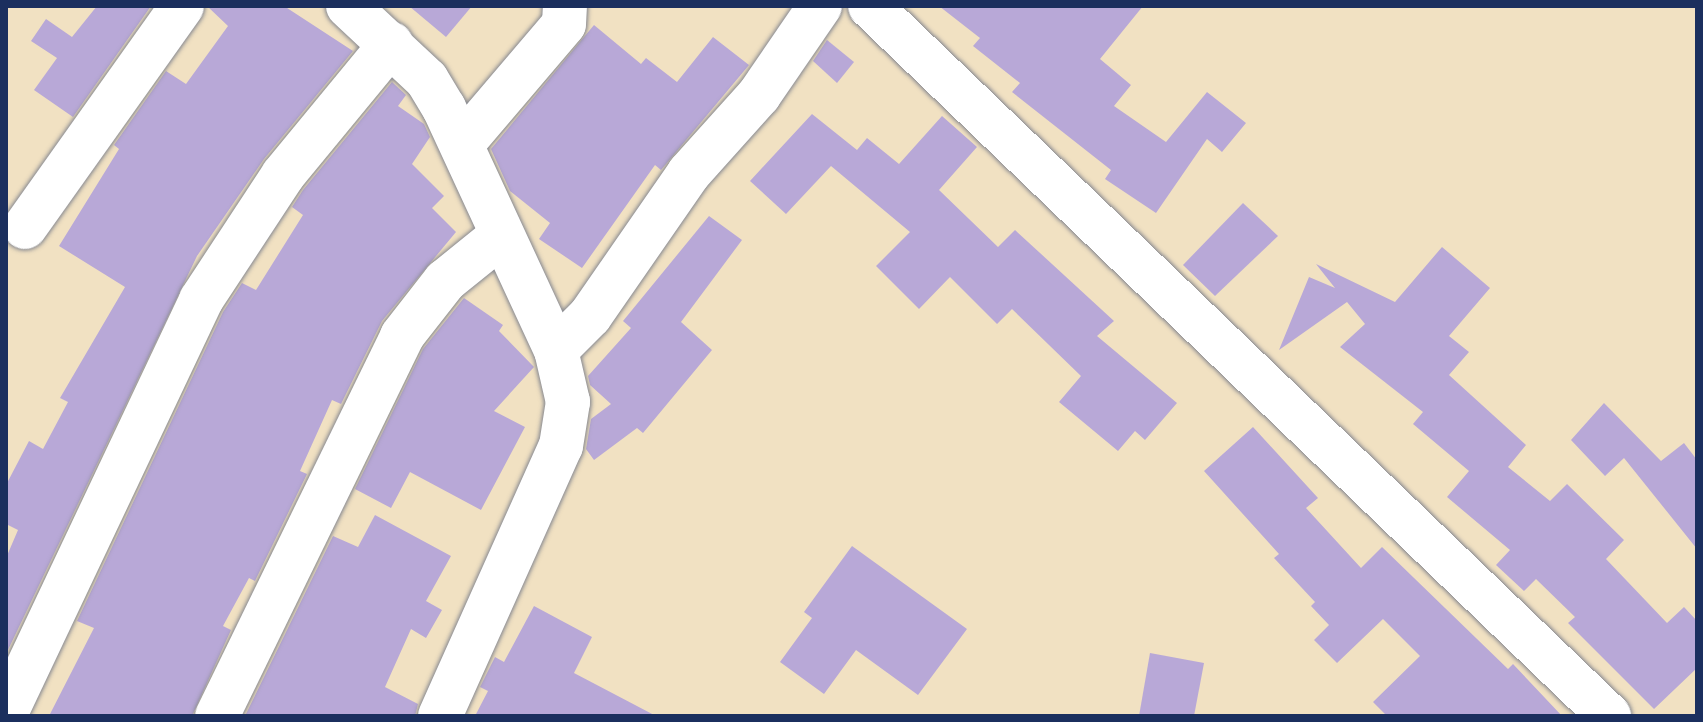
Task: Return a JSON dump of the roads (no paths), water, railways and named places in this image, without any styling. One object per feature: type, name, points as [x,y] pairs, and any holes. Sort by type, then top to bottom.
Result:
[{"type":"street","points":[[25,227],[182,6]]},
{"type":"street","points":[[348,6],[427,80],[462,144],[556,350],[568,402],[561,446],[440,716]]},
{"type":"street","points":[[462,144],[564,24],[565,6]]},
{"type":"street","points":[[556,350],[590,316],[689,173],[759,95],[820,6]]},
{"type":"street","points":[[870,6],[1609,716]]},
{"type":"street","points":[[6,713],[201,300],[283,175],[391,44]]},
{"type":"street","points":[[217,716],[402,336],[445,281],[502,235]]}]
